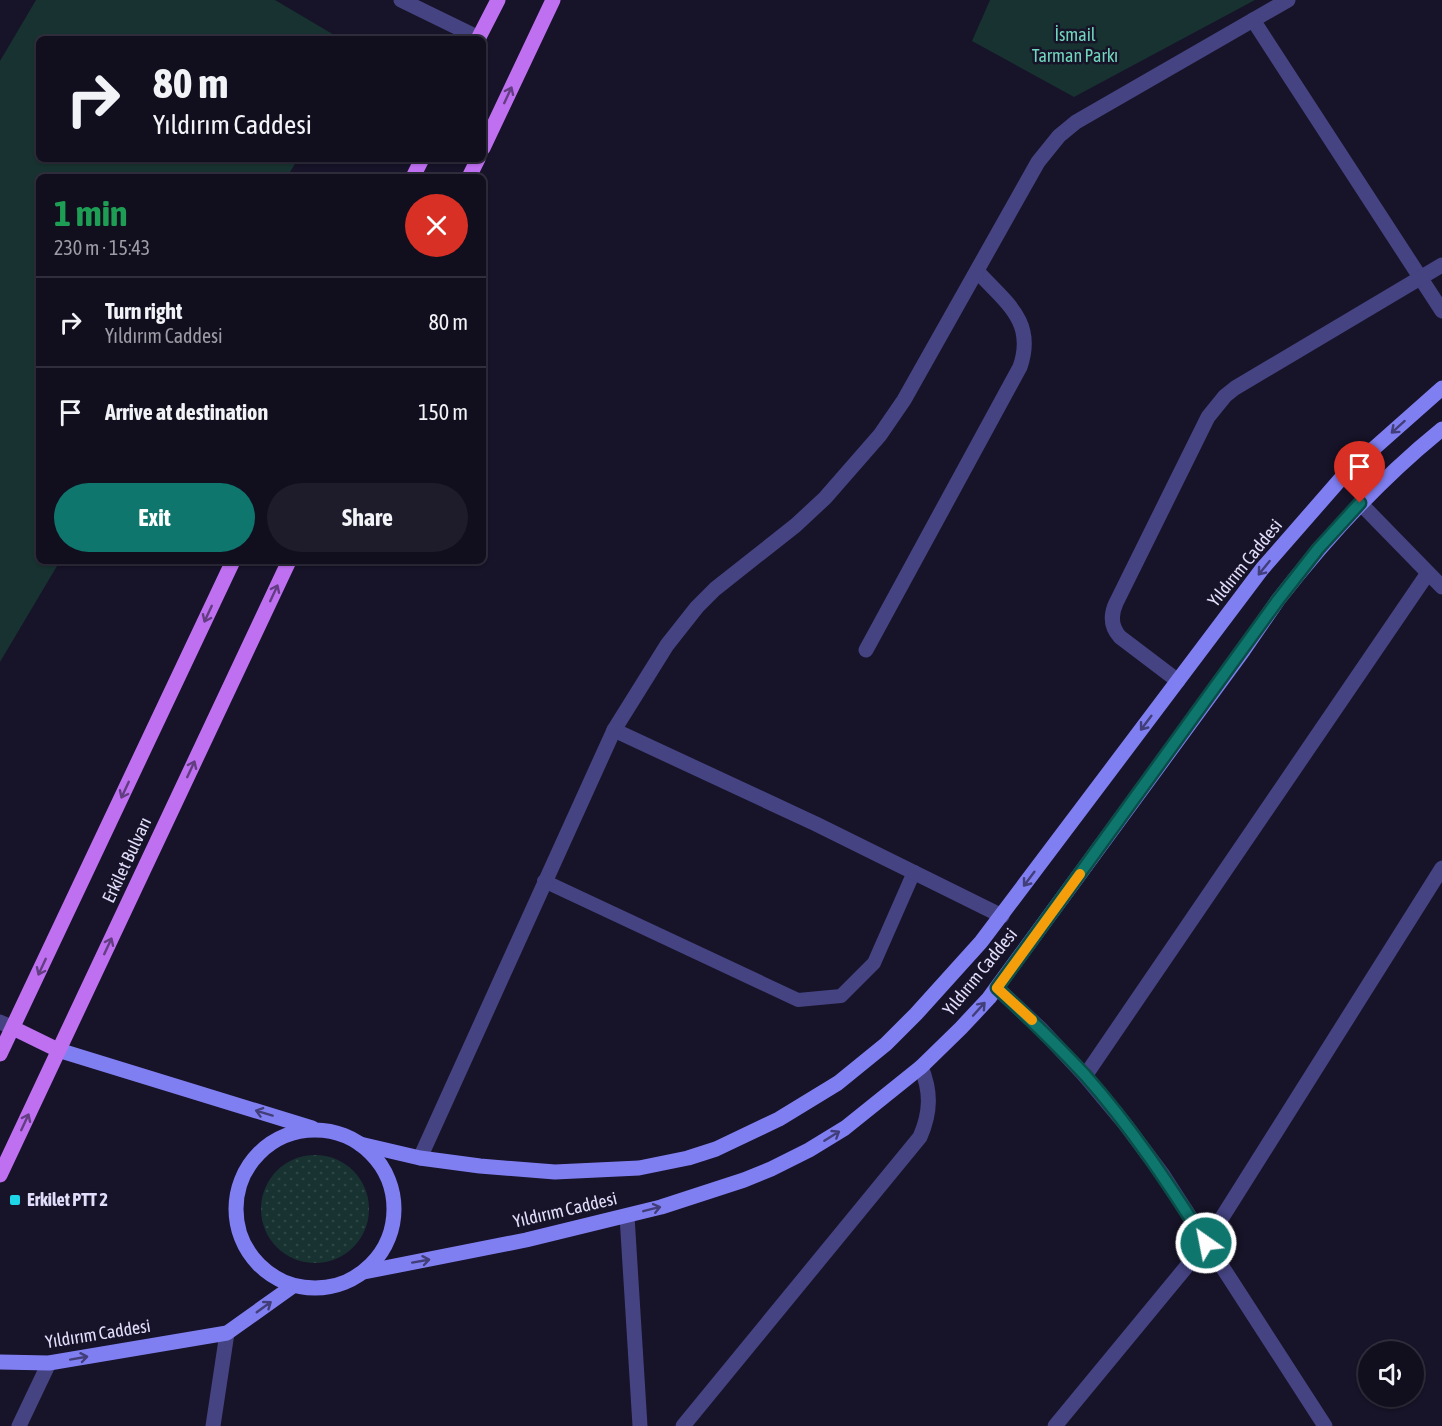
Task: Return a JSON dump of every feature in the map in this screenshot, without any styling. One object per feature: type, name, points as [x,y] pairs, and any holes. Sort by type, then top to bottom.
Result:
[{"type":"main road","points":[[480,36],[498,0]]},
{"type":"main road","points":[[486,142],[553,0]]},
{"type":"main road","name":"Erkilet Bulvarı","points":[[0,1054],[6,1025],[232,564]]},
{"type":"main road","name":"Erkilet Bulvarı","points":[[0,1175],[288,564]]},
{"type":"main road","points":[[6,1025],[58,1050]]},
{"type":"street","points":[[401,0],[472,36]]},
{"type":"street","points":[[420,1158],[614,730],[666,645],[697,607],[733,573],[796,525],[825,498],[880,435],[904,400],[1038,162],[1059,136],[1076,122],[1288,0]]},
{"type":"street","points":[[1253,20],[1442,311]]},
{"type":"street","points":[[1178,681],[1120,637],[1116,632],[1112,617],[1116,603],[1208,417],[1234,388],[1442,265]]},
{"type":"street","points":[[866,650],[1024,356],[1024,332],[1020,319],[977,272]]},
{"type":"street","name":"Yıldırım Caddesi","points":[[360,1144],[420,1158],[490,1167],[580,1172],[658,1165],[716,1149],[813,1100],[863,1064],[946,983],[1002,916],[1262,569],[1345,474],[1442,388]]},
{"type":"street","name":"Yıldırım Caddesi","points":[[364,1272],[526,1240],[661,1207],[744,1180],[809,1150],[844,1128],[921,1067],[997,988],[1278,600],[1318,549],[1399,465],[1442,429]]},
{"type":"street","points":[[1360,503],[1442,587]]},
{"type":"street","points":[[1085,1076],[1428,573]]},
{"type":"street","points":[[614,730],[816,824],[1002,916]]},
{"type":"street","points":[[1055,1426],[1206,1243],[1442,868]]},
{"type":"street","points":[[997,988],[1042,1030],[1125,1124],[1162,1175],[1325,1426]]},
{"type":"street","points":[[58,1050],[320,1130],[341,1134],[360,1144],[382,1167],[391,1186],[394,1207],[389,1239],[378,1257],[364,1272],[335,1286],[314,1289],[283,1282],[257,1264],[245,1247],[237,1227],[236,1196],[243,1175],[262,1150],[289,1134],[320,1130]]},
{"type":"street","points":[[683,1426],[921,1137],[928,1113],[929,1097],[927,1082],[921,1067]]},
{"type":"street","points":[[627,1215],[639,1426]]},
{"type":"street","name":"Yıldırım Caddesi","points":[[0,1362],[49,1363],[227,1333],[293,1286]]},
{"type":"street","points":[[213,1426],[227,1333]]},
{"type":"street","points":[[19,1426],[49,1363]]},
{"type":"lane","points":[[544,881],[798,1000],[841,996],[874,963],[914,872]]},
{"type":"green space","points":[[36,0],[275,0],[336,36],[36,36],[36,162],[296,162],[289,174],[36,174],[36,564],[58,564],[0,662],[0,61]]},
{"type":"green space","name":"İsmail Tarman Parkı","points":[[990,0],[1255,0],[1074,97],[972,41]]},
{"type":"green space","points":[[315,1155],[336,1159],[353,1171],[365,1188],[369,1209],[365,1230],[353,1247],[336,1259],[315,1263],[294,1259],[277,1247],[265,1230],[261,1209],[265,1188],[277,1171],[294,1159]]},
{"type":"slow traffic","points":[[1032,1020],[997,988],[1080,874]]},
{"type":"place","name":"Erkilet PTT 2","points":[[15,1200]]},
{"type":"route","points":[[1206,1243],[1162,1175],[1125,1124],[1042,1030],[997,988],[1278,600],[1318,549],[1360,503]]}]
